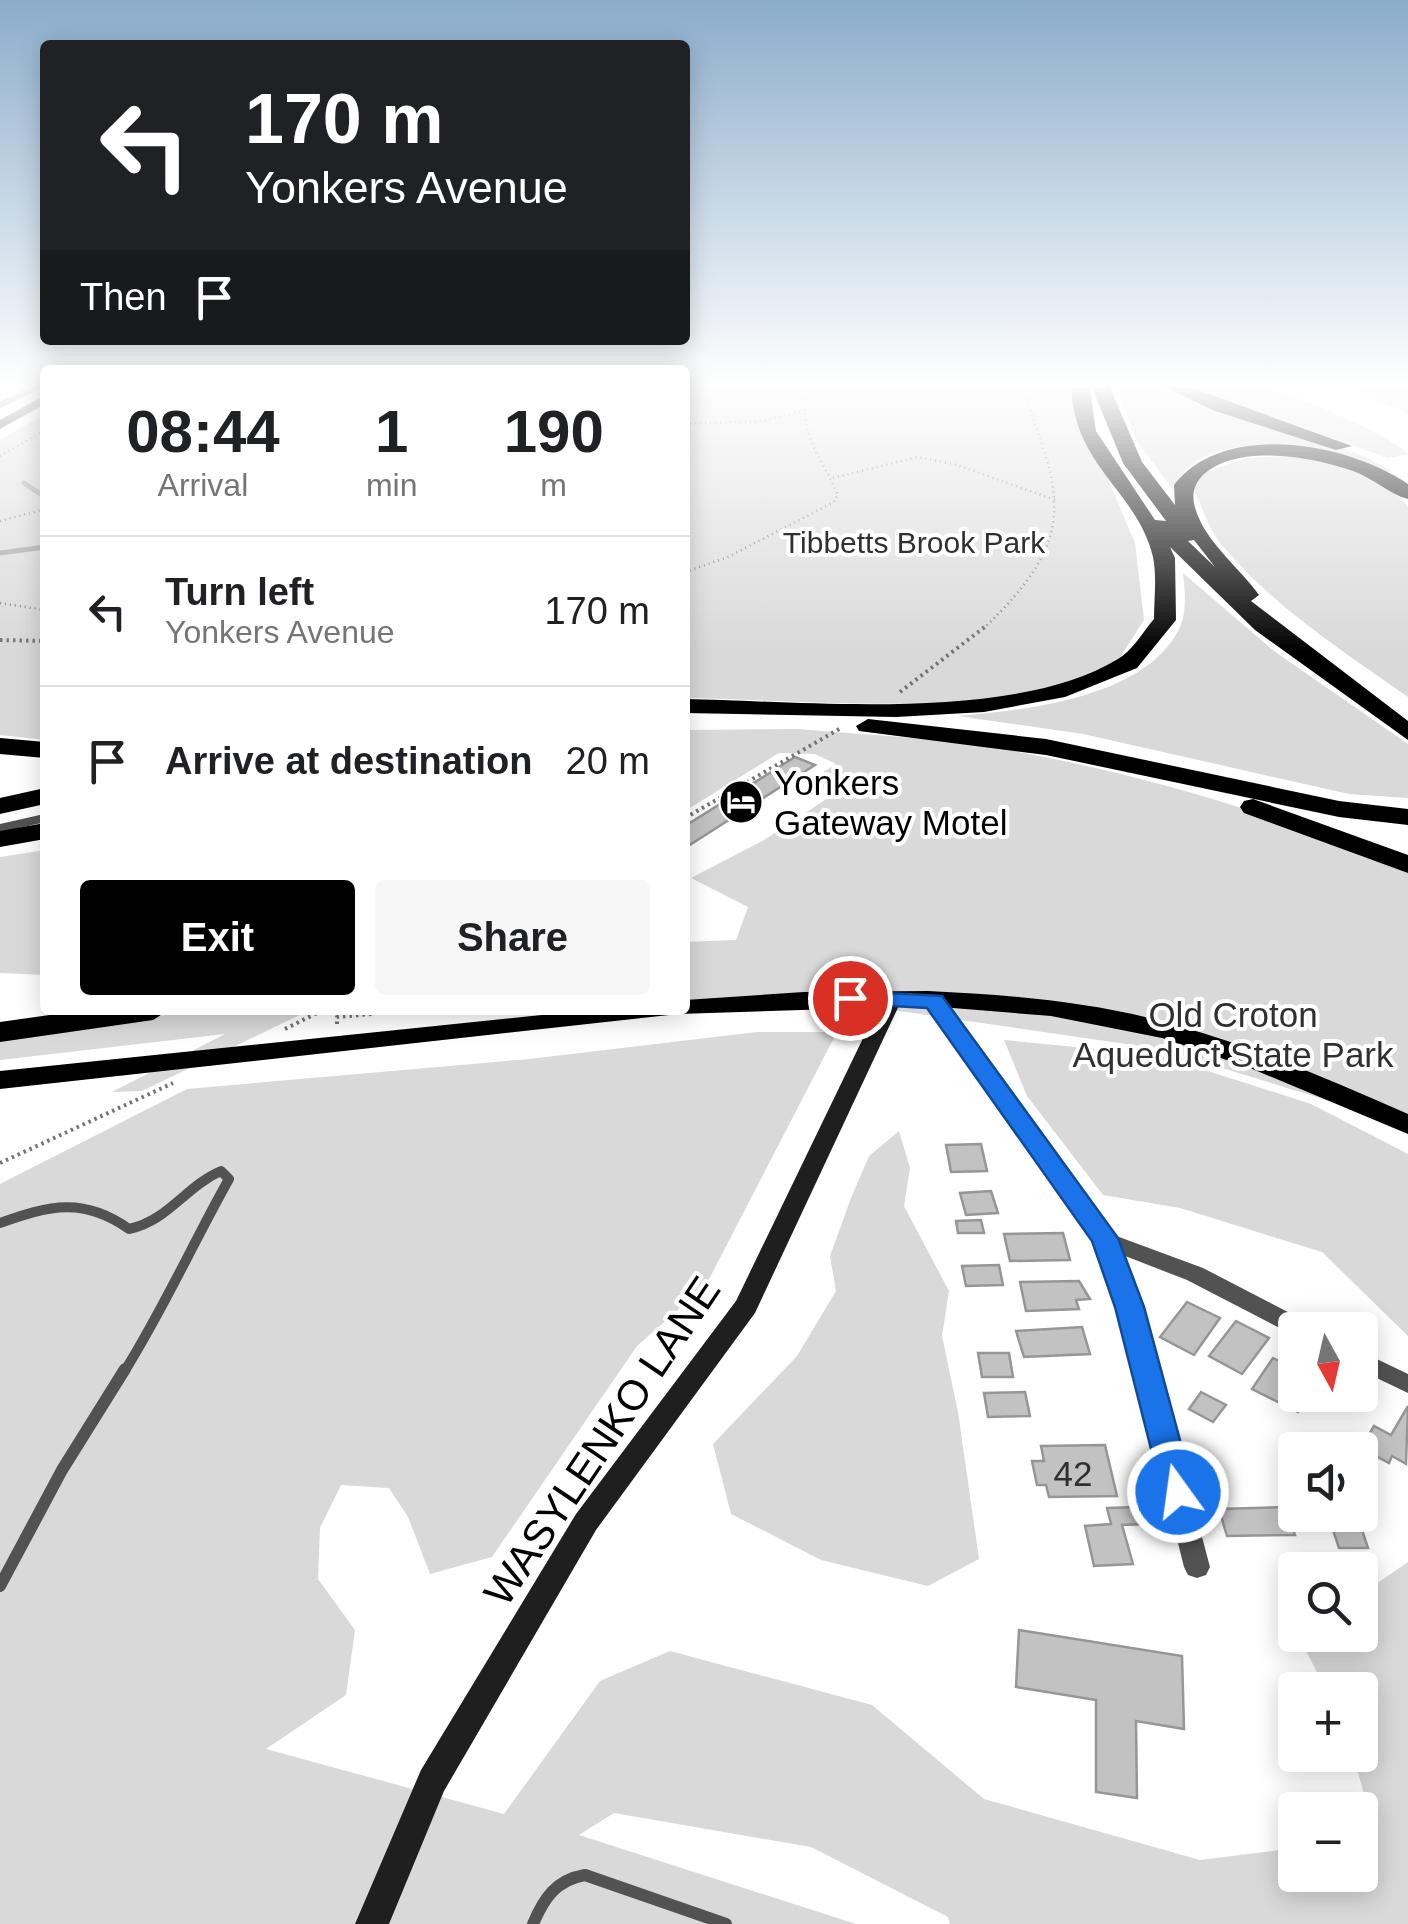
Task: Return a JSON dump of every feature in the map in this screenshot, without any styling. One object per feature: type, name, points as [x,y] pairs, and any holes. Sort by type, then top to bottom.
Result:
[{"type":"highway","points":[[690,706],[938,708],[1037,698],[1096,680],[1150,645],[1162,628],[1169,598],[1164,557],[1113,473]]},
{"type":"highway","points":[[1121,473],[1176,544],[1280,640],[1408,733]]},
{"type":"highway","points":[[1140,473],[1194,543],[1248,595],[1408,718]]},
{"type":"highway","points":[[1195,473],[1183,489],[1187,515],[1248,595]]},
{"type":"highway","points":[[1373,473],[1408,493]]},
{"type":"highway","points":[[796,707],[992,726],[1336,795],[1408,802]]},
{"type":"highway","points":[[690,720],[906,729],[1108,759],[1301,802],[1408,817]]},
{"type":"highway","points":[[0,746],[40,750]]},
{"type":"highway","points":[[1108,759],[1408,865]]},
{"type":"highway","points":[[0,788],[40,780]]},
{"type":"highway","points":[[0,806],[40,797]]},
{"type":"highway","points":[[0,839],[40,832]]},
{"type":"highway","points":[[0,1032],[118,1015]]},
{"type":"main road","points":[[690,1008],[812,998],[892,999],[1083,1014],[1168,1031],[1282,1071],[1408,1125]]},
{"type":"main road","points":[[0,1080],[620,1015]]},
{"type":"street","name":"WASYLENKO LANE","points":[[372,1924],[432,1782],[576,1538],[746,1306],[892,999]]},
{"type":"street","points":[[934,1001],[1104,1238],[1130,1307],[1197,1567]]},
{"type":"street","points":[[1104,1238],[1194,1274],[1278,1317]]},
{"type":"street","points":[[1378,1369],[1408,1384]]},
{"type":"lane","points":[[0,828],[40,819]]},
{"type":"lane","points":[[0,1223],[53,1204],[83,1203],[106,1210],[130,1229],[150,1228],[174,1209],[201,1177],[222,1171],[230,1179],[177,1271],[158,1318],[62,1470],[0,1586]]},
{"type":"lane","points":[[532,1924],[554,1885],[569,1876],[585,1875],[726,1924]]},
{"type":"path","points":[[690,570],[728,558],[834,502],[838,495],[829,473]]},
{"type":"path","points":[[832,478],[853,473]]},
{"type":"path","points":[[968,473],[1058,501]]},
{"type":"path","points":[[908,687],[955,653],[1016,594],[1048,548],[1058,501],[1049,473]]},
{"type":"path","points":[[0,520],[40,510]]},
{"type":"path","points":[[0,603],[40,609]]},
{"type":"path","points":[[0,640],[40,641]]},
{"type":"path","points":[[690,815],[790,758]]},
{"type":"path","points":[[291,1026],[312,1015]]},
{"type":"path","points":[[337,1017],[360,1015]]},
{"type":"path","points":[[0,1163],[161,1089]]},
{"type":"green space","points":[[0,473],[40,473],[40,739],[0,735]]},
{"type":"green space","name":"Tibbetts Brook Park","points":[[690,473],[1105,473],[1135,543],[1144,620],[1112,670],[1031,694],[989,699],[902,704],[690,698]]},
{"type":"green space","points":[[1160,473],[1184,473],[1173,490]]},
{"type":"green space","points":[[1359,473],[1385,481],[1408,507],[1408,697],[1286,608],[1241,567],[1217,539],[1194,489],[1201,474]]},
{"type":"green space","points":[[1183,573],[1274,651],[1408,744],[1408,798],[1349,794],[1083,734],[958,716],[1017,710],[1082,696],[1141,670],[1164,651],[1180,627],[1185,607]]},
{"type":"green space","name":"Old Croton Aqueduct State Park","points":[[798,729],[972,744],[1049,758],[1154,782],[1258,813],[1408,870],[1408,1125],[1160,1049],[885,1009],[690,1001],[690,942],[736,940],[748,907],[691,878],[764,840],[834,794],[807,782],[836,764],[815,754],[779,753],[690,808],[690,730]]},
{"type":"green space","points":[[40,851],[40,975],[0,973],[0,857]]},
{"type":"green space","points":[[166,1015],[300,1015],[142,1091],[112,1092],[225,1034],[0,1060],[0,1039]]},
{"type":"green space","points":[[757,1032],[837,1032],[706,1285],[637,1346],[492,1557],[430,1574],[408,1517],[389,1488],[341,1485],[320,1528],[318,1579],[355,1630],[346,1695],[266,1749],[504,1814],[600,1681],[670,1651],[872,1705],[984,1799],[1200,1860],[1278,1850],[1278,1892],[1378,1892],[1378,1792],[1363,1792],[1358,1772],[1378,1772],[1378,1672],[1317,1672],[1307,1652],[1378,1652],[1378,1583],[1408,1562],[1408,1924],[950,1924],[948,1917],[811,1847],[614,1813],[579,1835],[856,1924],[0,1924],[0,1184],[187,1089],[529,1059]]},
{"type":"green space","points":[[1004,1040],[1158,1055],[1311,1104],[1408,1154],[1408,1336],[1322,1252],[1180,1208],[1103,1195],[1027,1096]]},
{"type":"green space","points":[[899,1131],[910,1168],[904,1206],[949,1291],[942,1336],[958,1412],[979,1559],[928,1586],[821,1560],[731,1514],[713,1444],[797,1356],[836,1291],[830,1256],[851,1198],[869,1156]]},
{"type":"building","name":"Yonkers Gateway Motel","points":[[795,757],[815,765],[690,845],[690,823]]},
{"type":"building","points":[[981,1144],[987,1171],[951,1172],[946,1145]]},
{"type":"building","points":[[991,1191],[998,1213],[966,1215],[960,1193]]},
{"type":"building","points":[[981,1220],[984,1233],[958,1233],[956,1221]]},
{"type":"building","points":[[1063,1233],[1070,1260],[1010,1261],[1004,1234]]},
{"type":"building","points":[[999,1265],[1003,1285],[966,1286],[962,1266]]},
{"type":"building","points":[[1079,1281],[1090,1299],[1076,1300],[1079,1309],[1026,1311],[1020,1282]]},
{"type":"building","points":[[1187,1302],[1220,1318],[1194,1355],[1160,1337]]},
{"type":"building","points":[[1236,1321],[1269,1338],[1242,1374],[1209,1356]]},
{"type":"building","points":[[1082,1327],[1090,1354],[1024,1357],[1016,1331]]},
{"type":"building","points":[[978,1353],[1009,1353],[1013,1377],[982,1377]]},
{"type":"building","points":[[1273,1358],[1278,1360],[1278,1402],[1252,1389]]},
{"type":"building","points":[[1025,1392],[1030,1416],[988,1417],[984,1393]]},
{"type":"building","points":[[1201,1392],[1226,1405],[1213,1422],[1189,1409]]},
{"type":"building","points":[[1408,1406],[1406,1464],[1392,1456],[1389,1463],[1378,1457],[1378,1432],[1370,1432],[1374,1426],[1391,1435]]},
{"type":"building","points":[[1105,1445],[1117,1496],[1049,1497],[1046,1485],[1037,1485],[1032,1461],[1044,1461],[1041,1446]]},
{"type":"building","points":[[1139,1507],[1144,1524],[1122,1525],[1133,1564],[1094,1566],[1085,1526],[1111,1524],[1107,1508]]},
{"type":"building","points":[[1278,1507],[1278,1532],[1295,1535],[1227,1536],[1219,1509]]},
{"type":"building","points":[[1334,1532],[1363,1532],[1368,1548],[1339,1548]]},
{"type":"building","points":[[1019,1630],[1182,1656],[1184,1729],[1136,1721],[1137,1798],[1096,1792],[1096,1700],[1016,1687]]},
{"type":"waterway","points":[[24,483],[40,494]]},
{"type":"waterway","points":[[0,553],[40,548]]},
{"type":"place","name":"Yonkers Gateway Motel","points":[[741,802]]},
{"type":"route","points":[[850,998],[934,1001],[1104,1238],[1130,1307],[1178,1492]]}]
